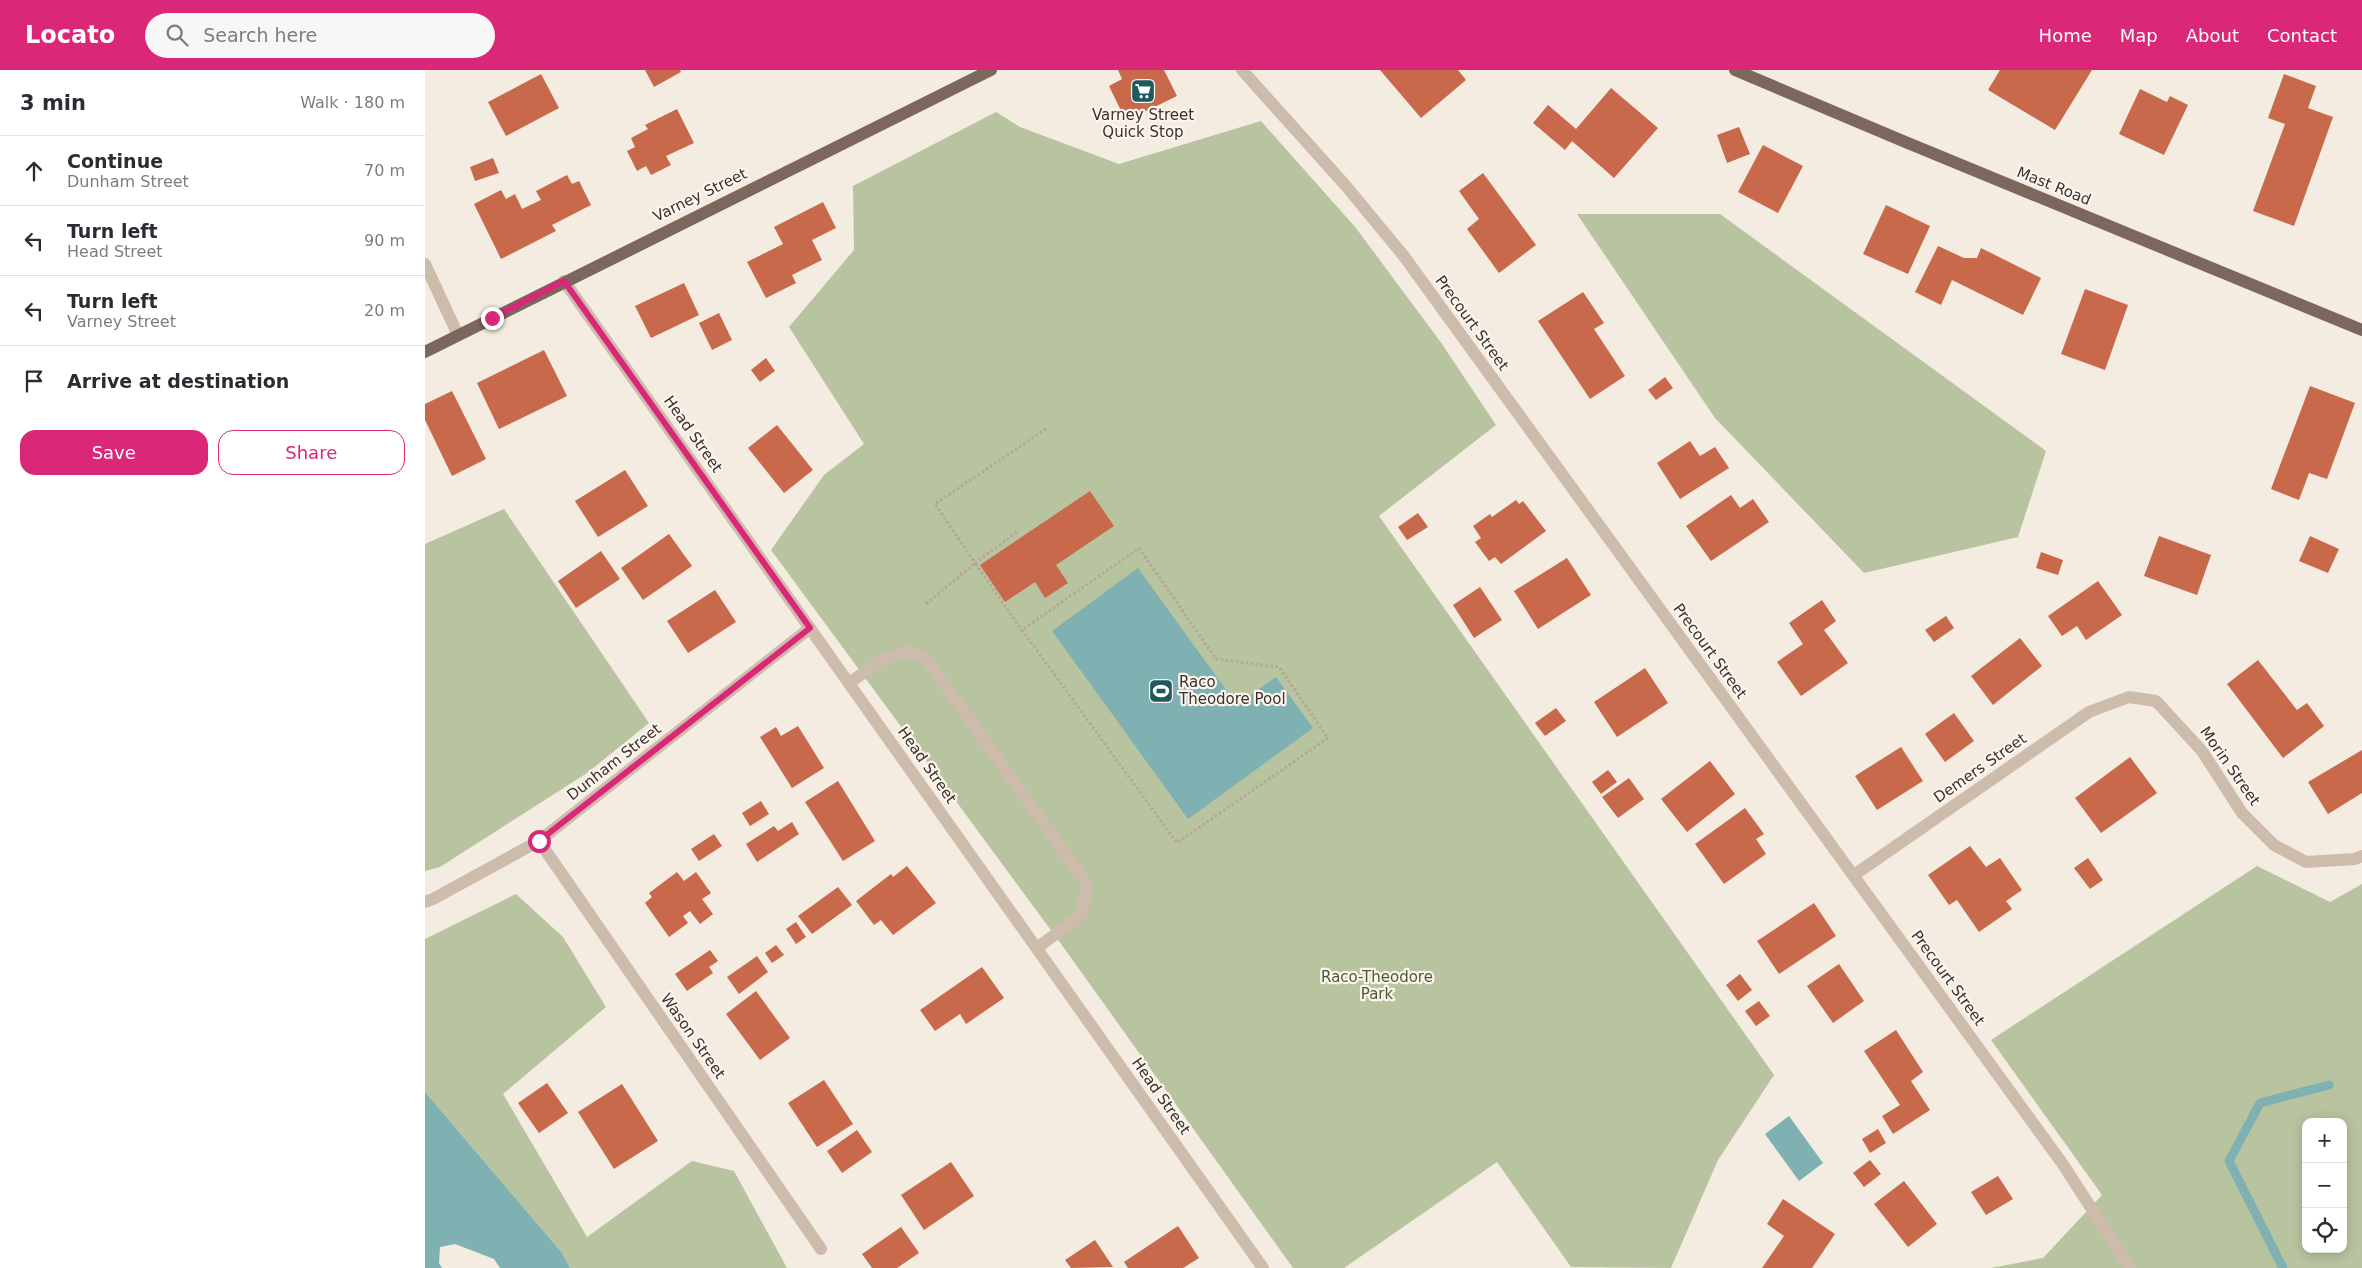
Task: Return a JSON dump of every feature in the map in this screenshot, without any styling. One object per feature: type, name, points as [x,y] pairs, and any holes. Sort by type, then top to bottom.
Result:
[{"type":"main road","name":"Varney Street","points":[[425,352],[564,281],[991,70]]},
{"type":"main road","name":"Mast Road","points":[[1735,70],[1903,142],[2362,330]]},
{"type":"street","name":"Precourt Street","points":[[1242,70],[1346,186],[1403,255],[2062,1163],[2130,1268]]},
{"type":"street","points":[[425,264],[458,335]]},
{"type":"street","name":"Head Street","points":[[564,281],[1263,1268]]},
{"type":"street","name":"Dunham Street","points":[[425,902],[433,900],[539,841],[810,628]]},
{"type":"street","points":[[849,683],[881,660],[906,651],[925,658],[1087,884],[1082,914],[1037,948]]},
{"type":"street","name":"Demers Street","points":[[1854,876],[2089,712],[2129,697]]},
{"type":"street","name":"Morin Street","points":[[2129,697],[2156,701],[2179,724],[2201,751],[2241,813],[2273,845],[2306,862],[2355,859],[2362,856]]},
{"type":"street","name":"Wason Street","points":[[539,841],[821,1249]]},
{"type":"path","points":[[1022,630],[1139,548],[1217,659],[1279,667],[1328,738],[1177,843],[1022,630],[935,504],[1047,428]]},
{"type":"path","points":[[926,604],[975,563],[1017,532]]},
{"type":"green space","name":"Raco-Theodore Park","points":[[996,112],[1020,127],[1119,164],[1261,121],[1356,228],[1442,344],[1496,425],[1379,516],[1774,1075],[1718,1160],[1671,1268],[1571,1267],[1497,1162],[1344,1268],[1293,1268],[1064,948],[771,550],[824,475],[864,444],[789,327],[854,250],[853,186]]},
{"type":"green space","points":[[1577,214],[1720,214],[2046,451],[2018,537],[1864,573],[1715,418]]},
{"type":"green space","points":[[504,509],[649,723],[587,773],[440,867],[425,871],[425,544]]},
{"type":"green space","points":[[2257,866],[2330,902],[2362,884],[2362,1268],[1991,1268],[2043,1258],[2102,1195],[1991,1040]]},
{"type":"green space","points":[[516,894],[563,937],[606,1007],[503,1094],[587,1237],[692,1161],[734,1171],[787,1268],[570,1268],[563,1254],[425,1092],[425,939]]},
{"type":"water","name":"Raco Theodore Pool","points":[[1138,568],[1237,705],[1276,677],[1313,728],[1188,819],[1052,631]]},
{"type":"water","points":[[425,1092],[563,1254],[570,1268],[500,1268],[494,1259],[455,1244],[440,1247],[439,1263],[442,1268],[425,1268]]},
{"type":"water","points":[[1789,1116],[1823,1163],[1799,1181],[1765,1134]]},
{"type":"building","points":[[645,70],[680,70],[681,72],[654,87]]},
{"type":"building","name":"Varney Street Quick Stop","points":[[1118,70],[1164,70],[1177,96],[1126,121],[1109,86],[1122,79]]},
{"type":"building","points":[[1380,70],[1458,70],[1466,80],[1421,118]]},
{"type":"building","points":[[2000,70],[2092,70],[2055,130],[1988,90]]},
{"type":"building","points":[[541,74],[559,108],[506,136],[488,102]]},
{"type":"building","points":[[2284,74],[2316,86],[2308,108],[2333,117],[2294,226],[2253,211],[2285,124],[2268,118]]},
{"type":"building","points":[[1611,88],[1658,128],[1614,178],[1572,141],[1565,150],[1533,123],[1548,105],[1576,129]]},
{"type":"building","points":[[2140,89],[2167,102],[2170,96],[2188,105],[2164,155],[2119,134]]},
{"type":"building","points":[[677,109],[694,143],[666,156],[671,165],[651,175],[646,166],[637,171],[627,151],[635,147],[631,138],[648,129],[645,125]]},
{"type":"building","points":[[1739,127],[1750,154],[1727,163],[1717,135]]},
{"type":"building","points":[[1763,145],[1803,166],[1778,213],[1738,192]]},
{"type":"building","points":[[493,158],[499,173],[475,181],[470,167]]},
{"type":"building","points":[[1483,173],[1536,245],[1499,273],[1467,229],[1479,219],[1459,191]]},
{"type":"building","points":[[567,175],[572,184],[579,181],[591,205],[552,225],[556,231],[501,259],[474,204],[501,190],[506,199],[515,194],[522,209],[541,200],[536,191]]},
{"type":"building","points":[[823,202],[836,228],[812,240],[822,260],[792,275],[796,283],[766,298],[747,262],[783,244],[774,227]]},
{"type":"building","points":[[1886,205],[1930,226],[1908,274],[1863,254]]},
{"type":"building","points":[[1938,246],[1964,258],[1977,258],[1981,248],[2041,278],[2023,315],[1952,280],[1941,305],[1915,292]]},
{"type":"building","points":[[684,283],[699,315],[651,338],[635,306]]},
{"type":"building","points":[[2085,289],[2128,305],[2105,370],[2061,354]]},
{"type":"building","points":[[1583,292],[1604,323],[1594,329],[1625,376],[1590,399],[1538,321]]},
{"type":"building","points":[[719,313],[732,340],[712,350],[699,323]]},
{"type":"building","points":[[544,350],[567,396],[499,429],[477,383]]},
{"type":"building","points":[[766,358],[775,371],[760,382],[751,370]]},
{"type":"building","points":[[1665,377],[1673,388],[1656,400],[1648,390]]},
{"type":"building","points":[[2310,386],[2355,403],[2327,479],[2309,473],[2299,500],[2271,489]]},
{"type":"building","points":[[452,391],[486,459],[452,476],[425,420],[425,404]]},
{"type":"building","points":[[777,425],[813,470],[784,493],[748,448]]},
{"type":"building","points":[[1690,441],[1700,456],[1715,447],[1729,468],[1680,499],[1657,463]]},
{"type":"building","points":[[625,470],[648,506],[598,537],[575,501]]},
{"type":"building","points":[[1090,491],[1114,526],[1056,565],[1068,583],[1045,598],[1035,582],[1005,602],[980,565]]},
{"type":"building","points":[[1731,495],[1740,508],[1753,499],[1769,522],[1711,561],[1686,526]]},
{"type":"building","points":[[1516,500],[1519,504],[1523,501],[1546,531],[1501,564],[1495,557],[1489,561],[1475,542],[1481,538],[1473,526],[1490,514],[1492,517]]},
{"type":"building","points":[[1418,513],[1428,527],[1407,540],[1398,527]]},
{"type":"building","points":[[669,534],[692,566],[643,600],[621,568]]},
{"type":"building","points":[[2159,536],[2211,555],[2197,595],[2144,576]]},
{"type":"building","points":[[2310,536],[2339,549],[2328,573],[2299,561]]},
{"type":"building","points":[[601,551],[620,579],[576,608],[558,581]]},
{"type":"building","points":[[2041,552],[2063,560],[2058,575],[2036,568]]},
{"type":"building","points":[[1567,558],[1591,595],[1538,629],[1514,591]]},
{"type":"building","points":[[2098,581],[2122,615],[2086,640],[2077,626],[2062,636],[2048,616]]},
{"type":"building","points":[[1480,587],[1502,620],[1474,638],[1453,605]]},
{"type":"building","points":[[715,590],[736,622],[688,653],[667,621]]},
{"type":"building","points":[[1822,600],[1836,621],[1824,630],[1848,663],[1801,696],[1777,662],[1803,644],[1789,623]]},
{"type":"building","points":[[1946,616],[1954,628],[1934,642],[1925,630]]},
{"type":"building","points":[[2020,638],[2042,666],[1993,705],[1971,676]]},
{"type":"building","points":[[2258,660],[2297,710],[2307,703],[2324,726],[2283,758],[2227,684]]},
{"type":"building","points":[[1645,668],[1668,703],[1617,737],[1594,702]]},
{"type":"building","points":[[1556,708],[1566,721],[1545,736],[1535,723]]},
{"type":"building","points":[[1954,713],[1974,741],[1945,762],[1925,734]]},
{"type":"building","points":[[798,726],[824,768],[792,788],[760,737],[776,727],[781,736]]},
{"type":"building","points":[[1901,747],[1923,781],[1877,810],[1855,776]]},
{"type":"building","points":[[2362,750],[2362,793],[2328,814],[2308,782]]},
{"type":"building","points":[[2130,757],[2157,793],[2101,833],[2075,798]]},
{"type":"building","points":[[1710,761],[1735,794],[1687,832],[1661,799]]},
{"type":"building","points":[[1608,770],[1617,782],[1601,794],[1592,782]]},
{"type":"building","points":[[1629,778],[1644,799],[1618,818],[1602,797]]},
{"type":"building","points":[[838,781],[875,841],[843,861],[805,802]]},
{"type":"building","points":[[761,801],[769,814],[750,826],[742,813]]},
{"type":"building","points":[[1745,808],[1764,834],[1756,839],[1766,854],[1724,884],[1695,844]]},
{"type":"building","points":[[792,822],[799,834],[757,862],[746,844],[774,826],[778,831]]},
{"type":"building","points":[[714,834],[722,846],[699,861],[691,849]]},
{"type":"building","points":[[1970,846],[1986,867],[2000,858],[2022,890],[2006,901],[2012,909],[1979,932],[1957,900],[1949,905],[1928,875]]},
{"type":"building","points":[[2088,858],[2103,880],[2090,889],[2074,868]]},
{"type":"building","points":[[907,866],[936,903],[893,935],[881,920],[874,925],[856,901],[891,874],[893,877]]},
{"type":"building","points":[[677,872],[684,881],[696,872],[711,893],[702,899],[713,914],[700,924],[690,911],[683,916],[688,923],[669,937],[645,903],[652,897],[649,893]]},
{"type":"building","points":[[838,887],[852,905],[812,934],[798,916]]},
{"type":"building","points":[[1814,903],[1836,936],[1779,974],[1757,941]]},
{"type":"building","points":[[796,922],[806,937],[796,944],[786,929]]},
{"type":"building","points":[[776,945],[784,955],[772,963],[765,953]]},
{"type":"building","points":[[710,950],[718,961],[709,967],[713,973],[687,991],[675,974]]},
{"type":"building","points":[[757,956],[768,972],[739,994],[727,977]]},
{"type":"building","points":[[1839,964],[1864,1001],[1833,1023],[1807,986]]},
{"type":"building","points":[[982,967],[1004,998],[966,1024],[960,1014],[935,1031],[920,1010]]},
{"type":"building","points":[[1740,974],[1752,990],[1738,1001],[1726,985]]},
{"type":"building","points":[[756,991],[790,1038],[760,1060],[726,1014]]},
{"type":"building","points":[[1759,1001],[1770,1016],[1756,1026],[1745,1011]]},
{"type":"building","points":[[1896,1030],[1923,1072],[1911,1081],[1930,1110],[1893,1134],[1882,1116],[1900,1105],[1864,1051]]},
{"type":"building","points":[[824,1080],[853,1124],[817,1147],[788,1103]]},
{"type":"building","points":[[547,1083],[568,1113],[539,1133],[518,1103]]},
{"type":"building","points":[[622,1084],[658,1141],[614,1169],[578,1112]]},
{"type":"building","points":[[1878,1129],[1886,1143],[1870,1153],[1862,1139]]},
{"type":"building","points":[[857,1130],[872,1152],[842,1173],[827,1151]]},
{"type":"building","points":[[1870,1160],[1881,1174],[1864,1187],[1853,1173]]},
{"type":"building","points":[[951,1162],[974,1196],[924,1230],[901,1195]]},
{"type":"building","points":[[1998,1176],[2013,1199],[1986,1215],[1971,1192]]},
{"type":"building","points":[[1904,1181],[1937,1224],[1908,1247],[1874,1204]]},
{"type":"building","points":[[1783,1199],[1835,1234],[1812,1268],[1762,1268],[1784,1236],[1767,1224]]},
{"type":"building","points":[[1178,1226],[1199,1258],[1183,1268],[1128,1268],[1124,1262]]},
{"type":"building","points":[[901,1227],[919,1253],[897,1268],[872,1268],[862,1254]]},
{"type":"building","points":[[1095,1240],[1113,1267],[1071,1268],[1065,1260]]},
{"type":"waterway","points":[[2283,1268],[2229,1161],[2260,1103],[2329,1085]]},
{"type":"place","name":"Varney Street Quick Stop","points":[[1143,91]]},
{"type":"place","name":"Raco Theodore Pool","points":[[1161,691]]},
{"type":"route","points":[[492,318],[564,281],[810,628],[539,841]]}]
